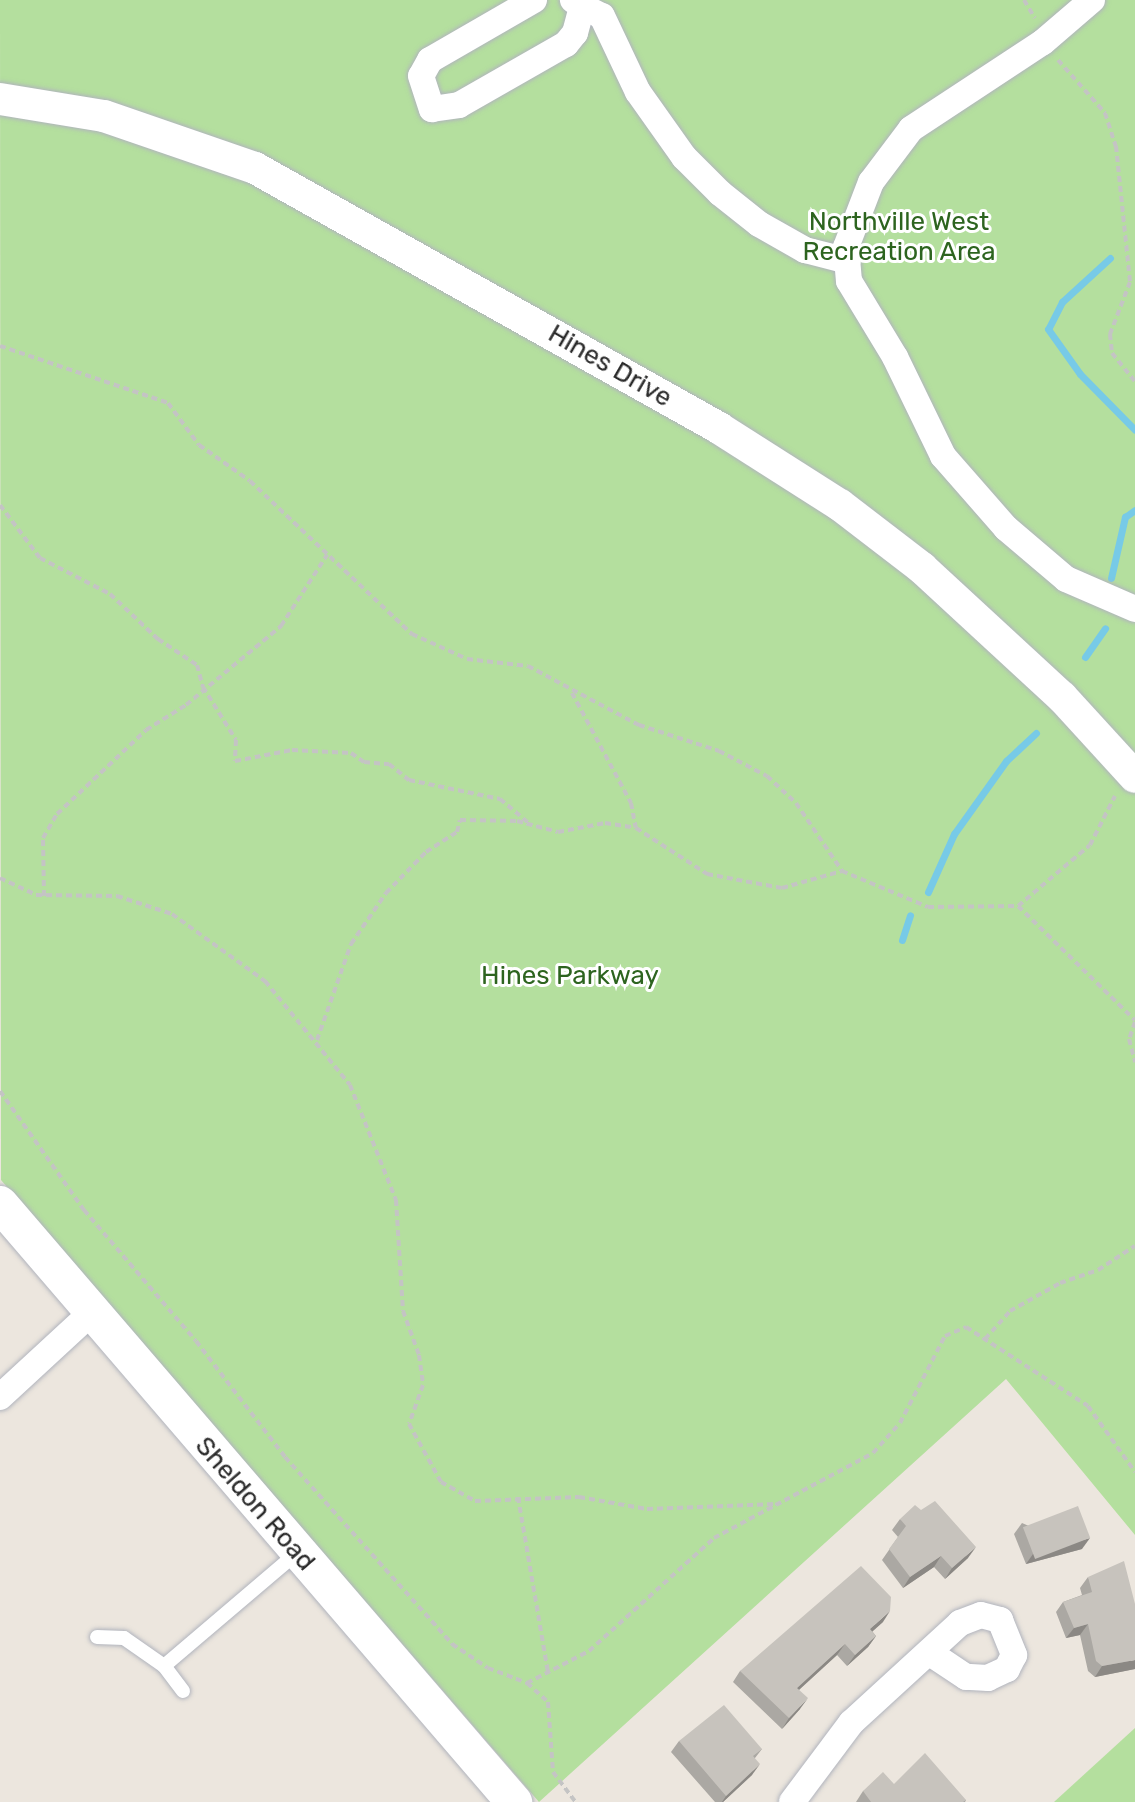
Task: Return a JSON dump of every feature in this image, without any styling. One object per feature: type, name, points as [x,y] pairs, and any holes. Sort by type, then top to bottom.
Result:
[{"type":"main road","name":"Sheldon Road","points":[[0,1204],[90,1314],[514,1802]]},
{"type":"street","points":[[534,0],[430,60],[421,76],[432,109],[459,105],[566,44],[575,33],[578,3],[602,16],[646,105],[684,157],[720,193],[759,224],[805,250],[848,261]]},
{"type":"street","points":[[1092,0],[1043,42],[911,129],[894,147],[856,211],[848,261],[849,281],[895,357],[943,456],[1006,528],[1055,570],[1093,594],[1135,609]]},
{"type":"street","name":"Hines Drive","points":[[0,99],[104,116],[255,168],[719,428],[840,505],[922,568],[1041,676],[1133,771]]},
{"type":"street","points":[[0,1397],[90,1314]]},
{"type":"street","points":[[792,1802],[851,1723],[930,1653]]},
{"type":"lane","points":[[164,1666],[297,1553]]},
{"type":"lane","points":[[97,1637],[124,1638],[164,1666],[183,1691]]},
{"type":"path","points":[[1024,0],[1043,42],[1105,113],[1116,146],[1130,282],[1110,334],[1112,353],[1135,381]]},
{"type":"path","points":[[0,346],[168,403],[199,445],[250,481],[412,634],[467,659],[528,666],[639,725],[719,751],[767,776],[796,803],[842,871],[928,907],[1018,906],[1090,845],[1133,771]]},
{"type":"path","points":[[0,505],[40,558],[110,594],[158,639],[197,665],[203,687],[236,740],[235,761],[292,750],[351,753],[364,762],[389,764],[409,780],[500,799],[530,825]]},
{"type":"path","points":[[44,896],[43,838],[57,814],[146,730],[186,705],[203,687],[281,626],[327,554]]},
{"type":"path","points":[[571,691],[631,803],[636,828]]},
{"type":"path","points":[[317,1040],[351,944],[386,893],[426,852],[457,832],[460,820],[530,825],[558,832],[605,823],[636,828],[707,874],[782,888],[842,871]]},
{"type":"path","points":[[0,878],[44,896],[117,896],[172,914],[265,981],[317,1040],[362,1107],[396,1200],[403,1311],[419,1355],[423,1385],[409,1424],[419,1449],[441,1482],[475,1501],[579,1497],[647,1509],[777,1504]]},
{"type":"path","points":[[1018,906],[1135,1021],[1129,1039],[1135,1062]]},
{"type":"path","points":[[0,1091],[84,1210],[196,1341],[285,1457],[452,1644],[488,1668],[527,1683],[548,1702],[553,1772],[576,1802]]},
{"type":"path","points":[[985,1339],[1010,1311],[1060,1283],[1098,1270],[1135,1246]]},
{"type":"path","points":[[527,1683],[589,1651],[714,1538],[873,1453],[900,1423],[945,1336],[966,1327],[1088,1406],[1135,1472]]},
{"type":"path","points":[[518,1497],[548,1672]]},
{"type":"green space","name":"Hines Parkway","points":[[0,0],[1135,0],[1135,1535],[1006,1379],[539,1802],[1,1180]]},
{"type":"green space","points":[[1135,1728],[1135,1802],[1054,1802]]},
{"type":"building","points":[[935,1501],[976,1547],[952,1568],[941,1556],[910,1577],[889,1549],[906,1526],[900,1519],[915,1505],[921,1510]]},
{"type":"building","points":[[1078,1506],[1090,1538],[1035,1559],[1023,1527]]},
{"type":"building","points":[[1124,1561],[1135,1604],[1135,1660],[1102,1666],[1096,1661],[1088,1624],[1074,1628],[1063,1602],[1092,1592],[1088,1577]]},
{"type":"building","points":[[861,1566],[891,1597],[890,1611],[870,1629],[876,1636],[855,1655],[845,1644],[797,1688],[808,1698],[789,1718],[740,1671]]},
{"type":"building","points":[[724,1705],[762,1749],[753,1756],[760,1764],[726,1796],[679,1741]]},
{"type":"building","points":[[925,1753],[966,1800],[871,1802],[863,1791],[883,1772],[894,1784]]},
{"type":"waterway","points":[[1110,258],[1062,302],[1048,329],[1080,374],[1135,430]]},
{"type":"waterway","points":[[1111,578],[1125,517],[1135,510]]},
{"type":"waterway","points":[[1085,657],[1105,628]]},
{"type":"waterway","points":[[928,892],[954,834],[1006,761],[1036,733]]},
{"type":"waterway","points":[[902,940],[910,915]]},
{"type":"park label","name":"Northville West Recreation Area","points":[[899,237]]}]
